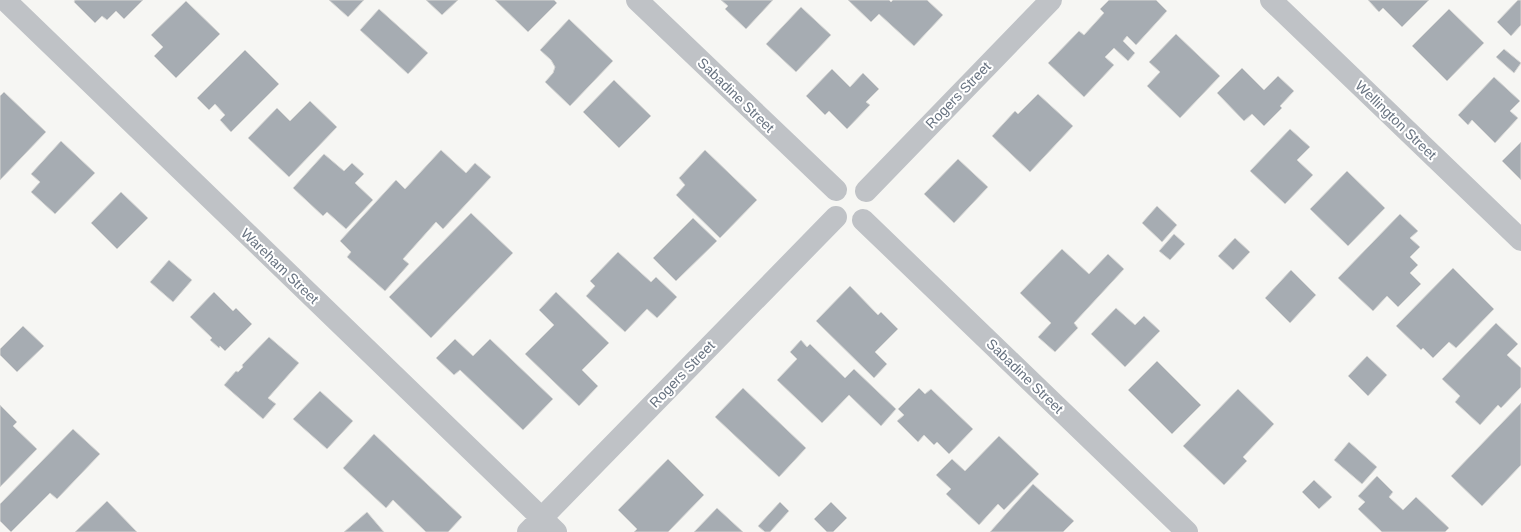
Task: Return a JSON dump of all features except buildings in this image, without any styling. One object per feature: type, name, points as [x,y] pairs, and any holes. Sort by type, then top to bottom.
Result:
[{"type":"street","name":"Wareham Street","points":[[5,0],[542,527]]},
{"type":"street","name":"Sabadine Street","points":[[637,0],[836,190]]},
{"type":"street","name":"Rogers Street","points":[[866,191],[1051,0]]},
{"type":"street","name":"Wellington Street","points":[[1271,0],[1521,240]]},
{"type":"street","points":[[854,184],[861,186],[866,191],[870,198],[870,206],[869,211],[862,220],[852,223],[840,221],[836,217],[832,212],[831,200],[836,190],[841,186],[854,184]]},
{"type":"street","name":"Rogers Street","points":[[542,527],[836,217]]},
{"type":"street","name":"Sabadine Street","points":[[862,220],[1187,532]]}]
